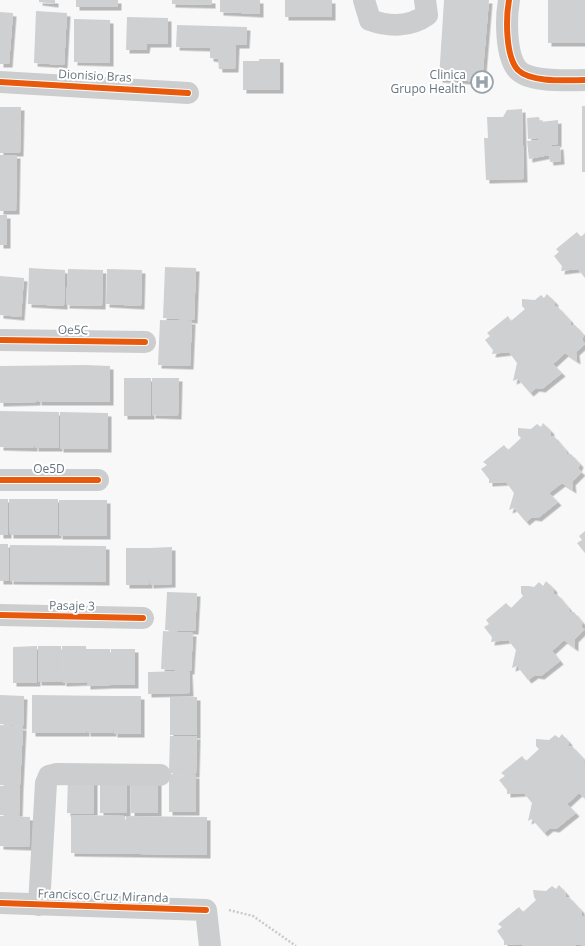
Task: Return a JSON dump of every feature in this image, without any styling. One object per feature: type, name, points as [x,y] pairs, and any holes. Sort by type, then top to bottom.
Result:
[{"type":"street","points":[[364,0],[370,20],[381,24],[401,25],[419,20],[427,15],[425,0]]},
{"type":"street","points":[[509,0],[508,39],[512,60],[519,70],[532,76],[555,80],[585,80]]},
{"type":"street","name":"Dionisio Bras","points":[[0,82],[188,92]]},
{"type":"street","name":"Oe5C","points":[[0,340],[145,342]]},
{"type":"street","name":"Oe5D","points":[[0,480],[98,480]]},
{"type":"street","name":"Pasaje 3","points":[[0,615],[144,618]]},
{"type":"street","points":[[38,905],[46,783],[49,776],[57,774],[160,774]]},
{"type":"street","name":"Francisco Cruz Miranda","points":[[0,903],[206,910]]},
{"type":"street","points":[[206,910],[210,946]]},
{"type":"path","points":[[206,910],[233,910],[253,916],[296,946]]},
{"type":"building","points":[[39,0],[55,0],[55,4],[39,2]]},
{"type":"building","points":[[76,0],[118,0],[118,7],[76,7]]},
{"type":"building","points":[[172,0],[212,0],[212,5],[172,4]]},
{"type":"building","points":[[220,0],[260,0],[260,14],[220,12]]},
{"type":"building","points":[[285,0],[332,0],[332,17],[285,17]]},
{"type":"building","points":[[444,0],[489,0],[482,82],[439,79]]},
{"type":"building","points":[[548,0],[585,0],[585,43],[548,43]]},
{"type":"building","points":[[36,11],[67,13],[64,65],[34,63]]},
{"type":"building","points":[[0,12],[13,13],[9,64],[0,64]]},
{"type":"building","points":[[127,17],[168,18],[168,44],[147,44],[146,50],[126,50]]},
{"type":"building","points":[[74,19],[110,20],[110,63],[74,62]]},
{"type":"building","points":[[177,25],[247,27],[246,45],[236,45],[235,69],[219,69],[218,59],[210,58],[210,48],[176,47]]},
{"type":"building","points":[[259,59],[280,59],[280,90],[243,90],[243,61],[259,61]]},
{"type":"building","points":[[582,106],[585,106],[585,172],[582,172]]},
{"type":"building","points":[[0,107],[21,107],[20,153],[0,153]]},
{"type":"building","points":[[522,109],[524,179],[486,180],[484,138],[488,138],[487,117],[503,117],[507,110]]},
{"type":"building","points":[[539,117],[540,122],[558,120],[558,144],[551,145],[552,147],[560,146],[561,161],[550,162],[549,155],[529,159],[527,141],[538,140],[538,138],[528,139],[527,118]]},
{"type":"building","points":[[0,155],[17,155],[16,211],[0,211]]},
{"type":"building","points":[[0,215],[7,215],[7,245],[0,245]]},
{"type":"building","points":[[577,232],[581,237],[585,233],[585,278],[578,269],[561,271],[562,266],[554,256],[559,252],[556,249]]},
{"type":"building","points":[[165,267],[196,268],[194,320],[163,318]]},
{"type":"building","points":[[29,268],[65,270],[64,306],[28,304]]},
{"type":"building","points":[[68,269],[103,270],[102,306],[66,305]]},
{"type":"building","points":[[107,269],[142,270],[141,306],[106,304]]},
{"type":"building","points":[[0,276],[24,278],[21,317],[0,315]]},
{"type":"building","points":[[547,294],[555,302],[555,306],[558,307],[570,320],[571,325],[575,325],[584,335],[582,340],[585,344],[576,352],[577,361],[565,353],[553,364],[562,373],[542,389],[536,388],[530,393],[518,379],[513,381],[517,363],[509,352],[492,354],[493,350],[485,340],[490,336],[487,333],[508,316],[511,321],[525,309],[522,306],[522,299],[535,300],[541,295],[544,298]]},
{"type":"building","points":[[160,320],[192,321],[190,366],[158,365]]},
{"type":"building","points":[[0,366],[110,366],[110,402],[38,402],[38,383],[37,402],[0,403]]},
{"type":"building","points":[[124,378],[151,378],[151,416],[124,416]]},
{"type":"building","points":[[152,378],[179,378],[178,416],[152,415]]},
{"type":"building","points":[[0,411],[59,412],[59,448],[35,448],[35,426],[34,448],[0,447]]},
{"type":"building","points":[[60,412],[108,413],[108,449],[60,449]]},
{"type":"building","points":[[543,423],[551,431],[550,436],[554,436],[565,449],[567,454],[571,454],[580,464],[578,469],[582,472],[572,482],[573,490],[562,483],[549,493],[558,502],[538,518],[532,517],[526,522],[514,508],[509,510],[514,493],[506,482],[489,483],[489,479],[481,469],[487,465],[483,462],[504,445],[508,450],[521,438],[518,435],[518,428],[531,429],[537,424],[541,427]]},
{"type":"building","points":[[0,499],[8,499],[8,535],[0,535]]},
{"type":"building","points":[[9,499],[58,499],[58,535],[10,535]]},
{"type":"building","points":[[59,500],[107,500],[107,536],[59,536]]},
{"type":"building","points":[[585,531],[585,553],[577,543],[582,540],[579,536]]},
{"type":"building","points":[[0,544],[8,544],[9,581],[0,581]]},
{"type":"building","points":[[10,545],[106,546],[106,582],[10,581]]},
{"type":"building","points":[[172,547],[172,584],[150,585],[149,548]]},
{"type":"building","points":[[126,548],[149,548],[149,585],[126,585]]},
{"type":"building","points":[[546,581],[554,589],[553,594],[557,594],[568,607],[570,612],[574,612],[583,623],[581,626],[584,630],[575,639],[575,648],[564,640],[552,651],[560,661],[541,676],[535,675],[528,680],[517,666],[512,668],[516,650],[508,640],[491,642],[492,637],[484,627],[489,624],[486,620],[506,603],[511,608],[523,596],[521,593],[521,586],[534,587],[539,582],[543,586]]},
{"type":"building","points":[[167,592],[197,593],[195,631],[165,630]]},
{"type":"building","points":[[163,631],[193,633],[191,671],[189,671],[190,693],[148,694],[148,672],[187,671],[161,669]]},
{"type":"building","points":[[37,646],[37,683],[13,683],[13,647]]},
{"type":"building","points":[[38,646],[61,646],[62,682],[38,682]]},
{"type":"building","points":[[62,646],[86,646],[86,649],[110,649],[111,685],[87,686],[87,682],[63,683]]},
{"type":"building","points":[[111,649],[135,649],[135,685],[111,685]]},
{"type":"building","points":[[0,695],[24,696],[23,726],[0,724]]},
{"type":"building","points":[[32,695],[114,696],[113,733],[87,733],[87,714],[86,733],[32,733]]},
{"type":"building","points":[[114,696],[141,696],[141,734],[114,734]]},
{"type":"building","points":[[170,697],[197,697],[197,735],[170,735]]},
{"type":"building","points":[[0,725],[23,727],[20,786],[0,785]]},
{"type":"building","points":[[562,734],[569,742],[568,746],[572,746],[584,759],[585,798],[579,793],[567,804],[576,813],[556,829],[550,828],[544,833],[532,819],[528,821],[532,803],[524,793],[507,794],[507,790],[499,780],[505,776],[501,773],[522,756],[526,761],[539,749],[536,746],[536,739],[549,740],[555,735],[559,738]]},
{"type":"building","points":[[170,736],[197,736],[196,774],[169,773]]},
{"type":"building","points":[[169,774],[196,775],[196,812],[169,812]]},
{"type":"building","points":[[131,775],[158,776],[158,813],[131,813]]},
{"type":"building","points":[[68,776],[94,776],[94,814],[67,813]]},
{"type":"building","points":[[100,776],[127,776],[127,813],[100,813]]},
{"type":"building","points":[[0,786],[20,786],[19,816],[0,815]]},
{"type":"building","points":[[71,815],[125,816],[125,836],[126,816],[207,817],[207,855],[71,853]]},
{"type":"building","points":[[0,816],[30,817],[29,847],[0,846]]},
{"type":"building","points":[[559,885],[566,893],[566,897],[569,897],[581,910],[582,916],[585,916],[585,946],[577,944],[574,946],[523,946],[521,944],[504,945],[504,941],[497,931],[502,927],[498,924],[519,907],[523,912],[536,900],[533,890],[546,891],[552,886],[556,889]]},
{"type":"cycle path","points":[[509,0],[507,16],[509,46],[511,56],[518,70],[524,74],[540,79],[585,80]]},
{"type":"cycle path","points":[[0,82],[188,93]]},
{"type":"cycle path","points":[[0,340],[145,342]]},
{"type":"cycle path","points":[[0,480],[98,480]]},
{"type":"cycle path","points":[[0,615],[143,618]]},
{"type":"cycle path","points":[[0,903],[206,910]]},
{"type":"place","name":"Clinica Grupo Health","points":[[482,82]]}]
